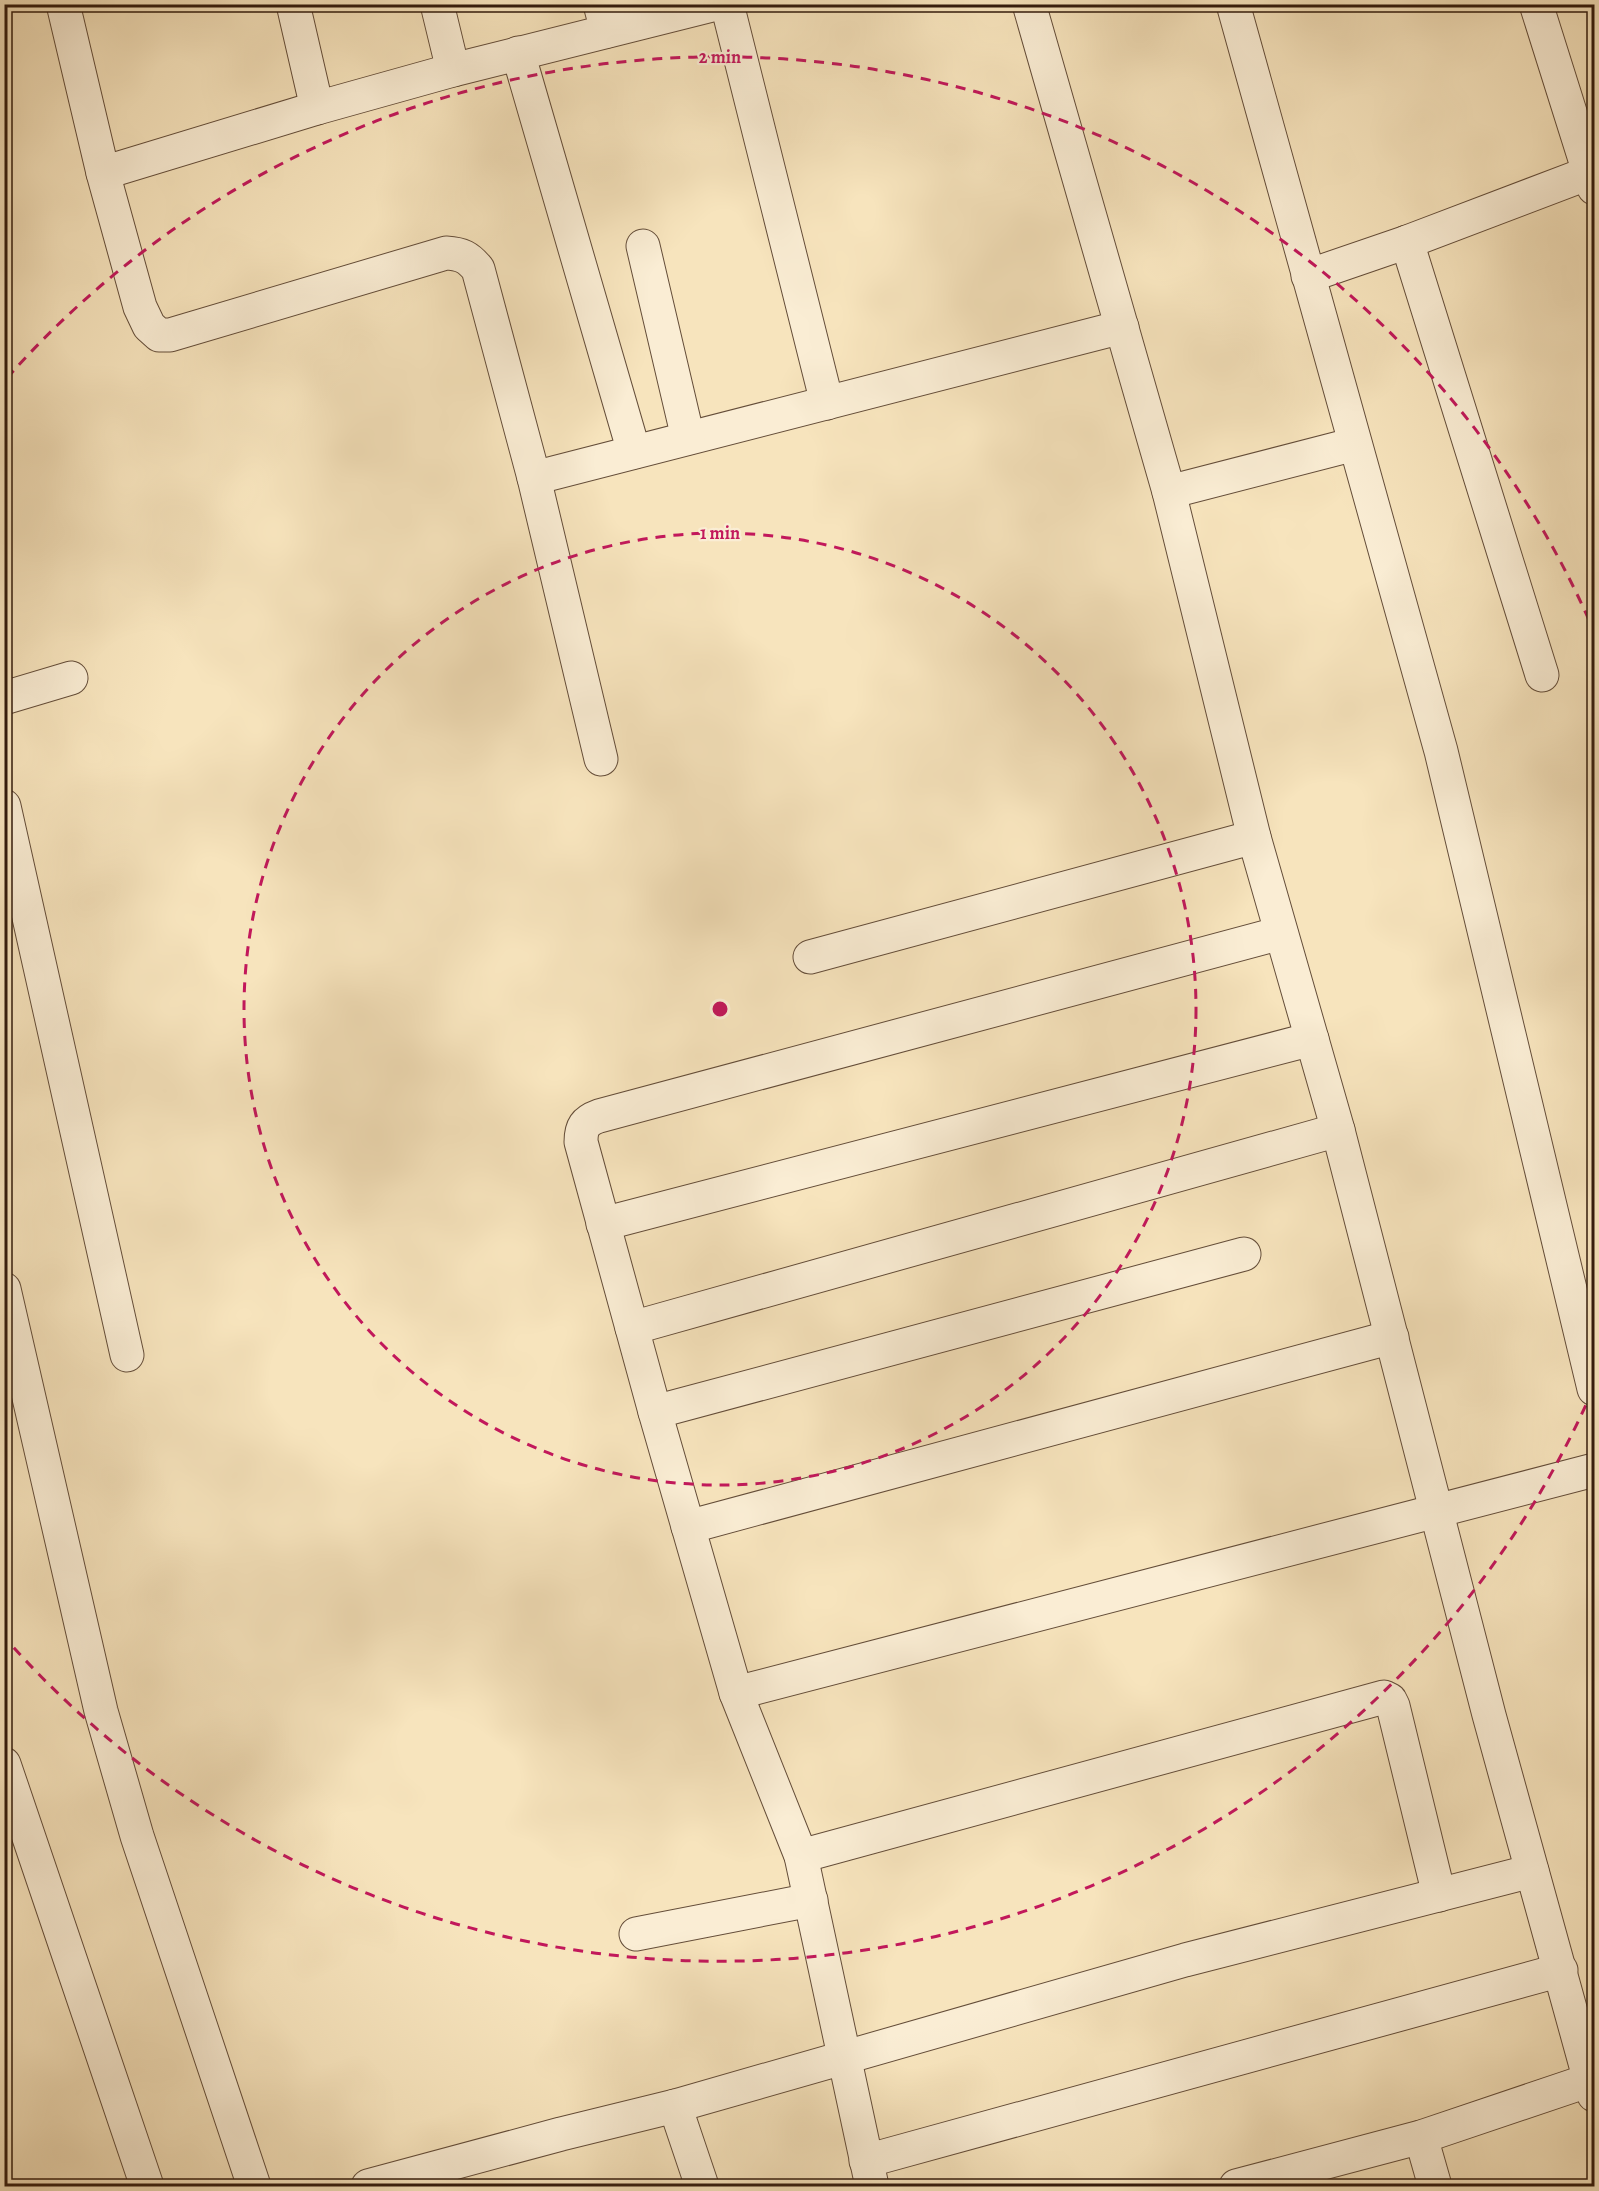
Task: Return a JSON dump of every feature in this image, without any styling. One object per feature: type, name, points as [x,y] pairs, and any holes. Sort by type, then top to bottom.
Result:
[{"type":"street","points":[[63,4],[103,173],[140,307],[149,326],[159,335],[170,335],[446,253],[462,254],[471,260],[478,270],[534,478],[601,759]]},
{"type":"street","points":[[293,4],[317,108]]},
{"type":"street","points":[[437,4],[453,70]]},
{"type":"street","points":[[103,173],[317,108],[518,53],[604,18],[716,4]]},
{"type":"street","points":[[727,4],[827,403]]},
{"type":"street","points":[[1029,4],[1169,492],[1254,837],[1338,1130],[1489,1715],[1592,2087],[1421,2137],[1287,2181],[1236,2187]]},
{"type":"street","points":[[1233,4],[1441,751],[1594,1389]]},
{"type":"street","points":[[1308,276],[1593,177],[1536,4]]},
{"type":"street","points":[[518,53],[634,452]]},
{"type":"street","points":[[1407,242],[1542,675]]},
{"type":"street","points":[[643,246],[688,438]]},
{"type":"street","points":[[534,478],[1122,327]]},
{"type":"street","points":[[1169,492],[1355,444]]},
{"type":"street","points":[[4,698],[71,678]]},
{"type":"street","points":[[4,806],[127,1355]]},
{"type":"street","points":[[810,957],[1254,837]]},
{"type":"street","points":[[1281,933],[589,1120],[581,1130],[581,1142],[603,1224],[736,1693],[801,1856],[869,2174],[1561,1970]]},
{"type":"street","points":[[603,1224],[1312,1040]]},
{"type":"street","points":[[632,1328],[1338,1130]]},
{"type":"street","points":[[656,1412],[1244,1254]]},
{"type":"street","points":[[4,1288],[101,1711],[137,1836],[254,2187]]},
{"type":"street","points":[[688,1527],[1392,1337]]},
{"type":"street","points":[[736,1693],[1594,1470]]},
{"type":"street","points":[[801,1856],[1384,1696],[1393,1706],[1439,1895]]},
{"type":"street","points":[[4,1764],[147,2187]]},
{"type":"street","points":[[368,2187],[561,2134],[675,2106],[1185,1960],[1532,1871]]},
{"type":"street","points":[[636,1934],[811,1900]]},
{"type":"street","points":[[675,2106],[702,2187]]},
{"type":"street","points":[[1421,2137],[1435,2187]]}]
